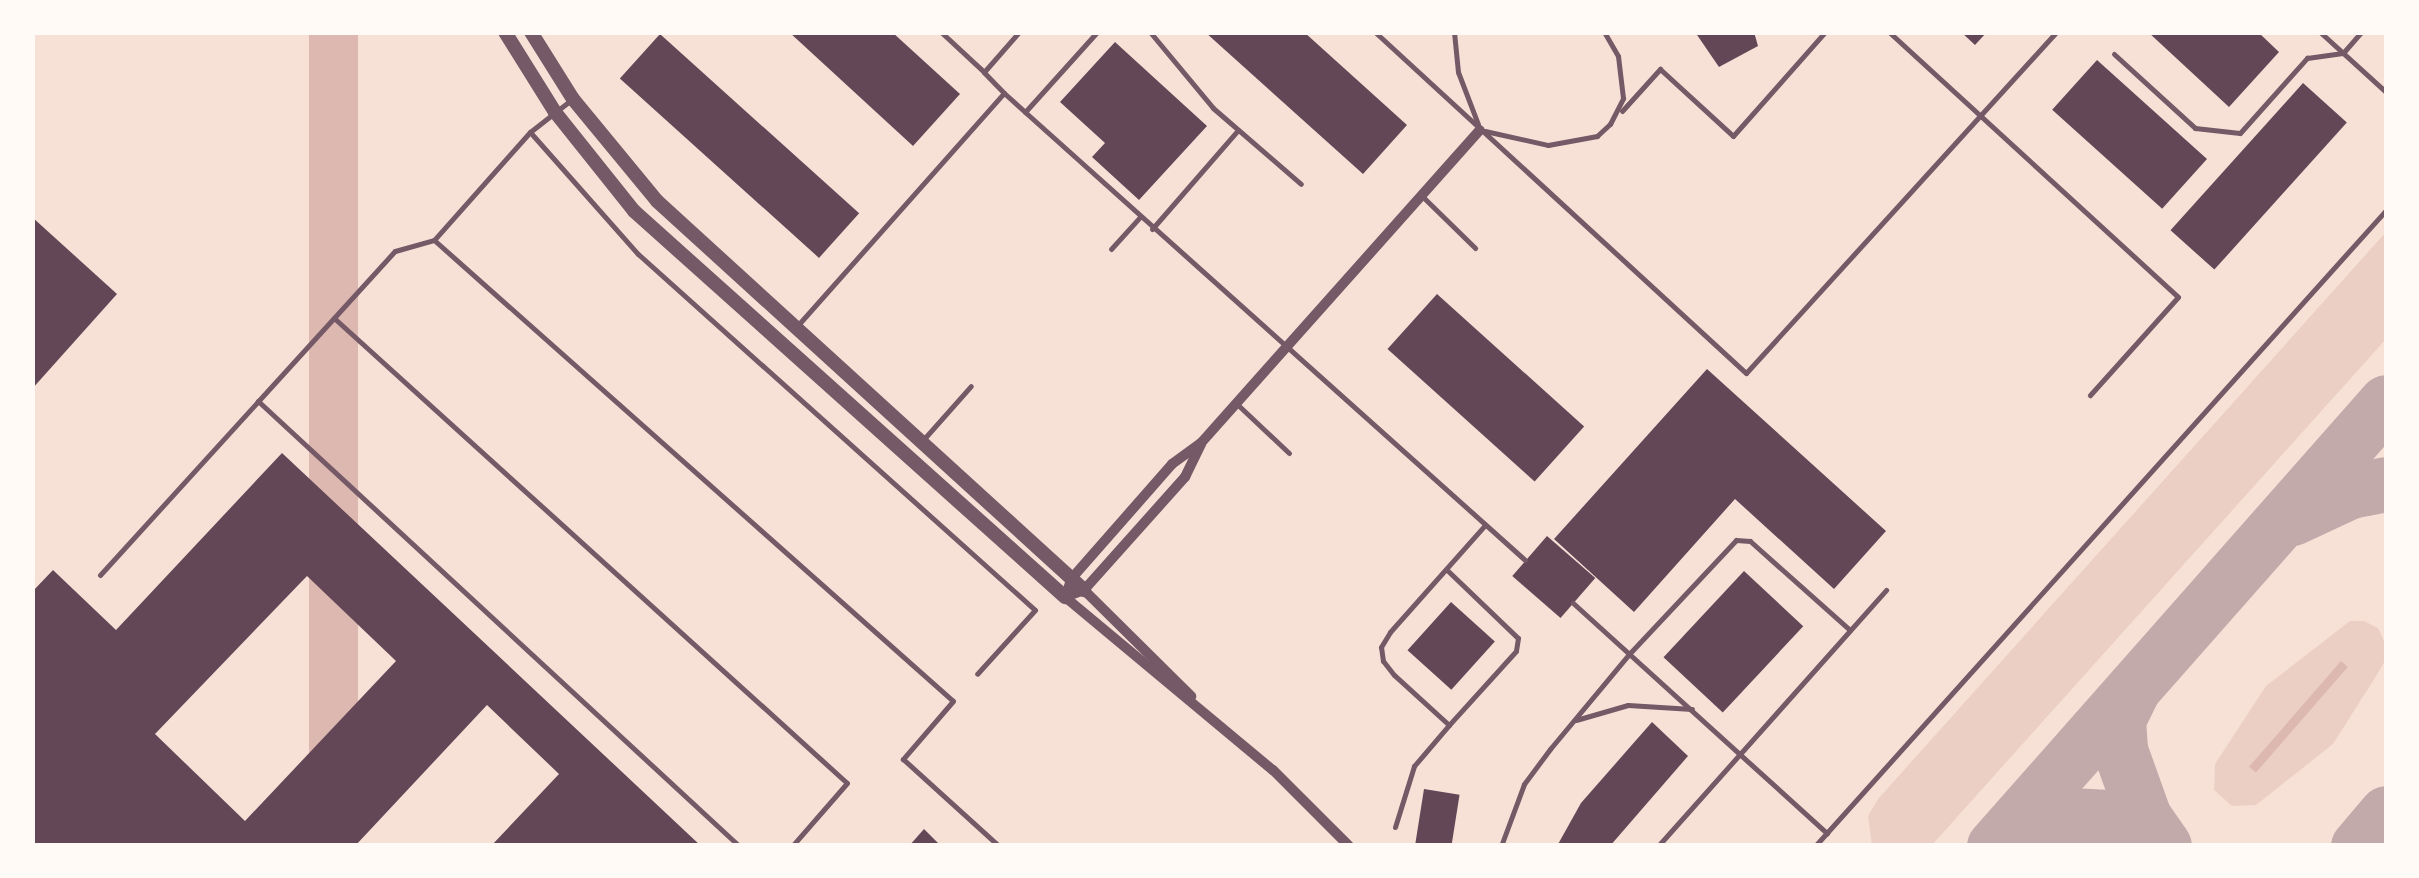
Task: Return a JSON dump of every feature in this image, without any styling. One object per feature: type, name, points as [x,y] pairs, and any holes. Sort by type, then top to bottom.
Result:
[{"type":"street","points":[[505,32],[592,162],[658,233],[1064,597],[1198,704]]},
{"type":"street","points":[[531,32],[572,99],[657,201],[1072,578],[1349,846]]},
{"type":"street","points":[[1064,597],[1072,578],[1172,464],[1201,443],[1480,130]]},
{"type":"street","points":[[1064,597],[1084,590],[1186,477],[1201,443]]},
{"type":"lane","points":[[940,32],[1152,229],[1525,560]]},
{"type":"lane","points":[[984,72],[1019,32]]},
{"type":"lane","points":[[1025,112],[1097,32]]},
{"type":"lane","points":[[1150,32],[1213,108],[1301,184]]},
{"type":"lane","points":[[1375,32],[1746,373],[2056,32]]},
{"type":"lane","points":[[1454,32],[1458,72],[1480,130]]},
{"type":"lane","points":[[1604,32],[1618,56],[1624,81],[1622,106],[1610,124]]},
{"type":"lane","points":[[1480,130],[1548,145],[1579,142],[1610,124],[1660,69],[1733,136],[1825,32]]},
{"type":"lane","points":[[1889,32],[2178,298],[2090,395]]},
{"type":"lane","points":[[2320,32],[2386,92]]},
{"type":"lane","points":[[2114,54],[2195,128],[2240,133],[2307,58],[2343,53],[2362,32]]},
{"type":"lane","points":[[795,328],[1004,93]]},
{"type":"lane","points":[[100,575],[395,251],[434,240],[530,132],[572,99]]},
{"type":"lane","points":[[1152,229],[1238,130]]},
{"type":"lane","points":[[530,132],[638,254],[1034,610],[977,674]]},
{"type":"lane","points":[[1420,195],[1474,248]]},
{"type":"lane","points":[[1815,846],[2386,210]]},
{"type":"lane","points":[[1111,249],[1140,217]]},
{"type":"lane","points":[[434,240],[953,701],[903,759],[999,846]]},
{"type":"lane","points":[[334,318],[847,784],[792,846]]},
{"type":"lane","points":[[922,442],[970,386]]},
{"type":"lane","points":[[258,401],[739,846]]},
{"type":"lane","points":[[1236,403],[1289,453]]},
{"type":"lane","points":[[1449,725],[1394,675],[1383,660],[1382,646],[1486,525]]},
{"type":"lane","points":[[1501,846],[1524,784],[1630,653],[1730,544],[1744,538],[1850,630]]},
{"type":"lane","points":[[1394,828],[1414,766],[1516,651],[1518,638],[1447,570]]},
{"type":"lane","points":[[1658,846],[1886,590]]},
{"type":"lane","points":[[1573,603],[1826,833]]},
{"type":"lane","points":[[1573,721],[1628,705],[1692,709]]},
{"type":"shaded area","points":[[309,33],[358,33],[358,846],[309,846]]},
{"type":"shaded area","points":[[2386,232],[2386,339],[1932,845],[1872,845],[1868,816],[1878,799]]},
{"type":"shaded area","points":[[2350,621],[2364,621],[2378,628],[2386,645],[2386,659],[2333,744],[2256,805],[2232,806],[2214,790],[2215,764],[2266,686]]},
{"type":"shaded area","points":[[2341,661],[2348,667],[2256,773],[2249,767]]},
{"type":"building","points":[[789,32],[892,32],[960,94],[913,146]]},
{"type":"building","points":[[1205,32],[1304,32],[1407,125],[1363,174]]},
{"type":"building","points":[[1695,32],[1754,32],[1758,46],[1719,67]]},
{"type":"building","points":[[1961,32],[1987,32],[1975,45]]},
{"type":"building","points":[[2148,32],[2258,32],[2279,52],[2229,107]]},
{"type":"building","points":[[660,34],[859,213],[819,258],[620,79]]},
{"type":"building","points":[[1115,42],[1207,126],[1139,200],[1092,157],[1105,143],[1060,102]]},
{"type":"building","points":[[2097,60],[2207,159],[2162,209],[2052,110]]},
{"type":"building","points":[[2303,83],[2347,122],[2214,270],[2171,230]]},
{"type":"building","points":[[32,217],[117,294],[32,389]]},
{"type":"building","points":[[1437,294],[1584,426],[1535,481],[1387,349]]},
{"type":"building","points":[[1707,369],[1886,531],[1834,589],[1735,499],[1634,612],[1554,539]]},
{"type":"building","points":[[282,453],[701,846],[491,846],[559,774],[487,705],[355,846],[32,846],[32,592],[53,570],[116,630]],"holes":[[[307,576],[396,661],[245,821],[155,734]]]},
{"type":"building","points":[[1547,536],[1595,578],[1561,618],[1512,576]]},
{"type":"building","points":[[1744,571],[1803,626],[1723,713],[1664,657]]},
{"type":"building","points":[[1451,602],[1495,641],[1451,690],[1408,650]]},
{"type":"building","points":[[1652,722],[1688,756],[1610,846],[1557,846],[1581,803]]},
{"type":"building","points":[[1424,789],[1460,795],[1451,846],[1415,846]]},
{"type":"building","points":[[924,829],[941,846],[909,846]]},
{"type":"taxiway","points":[[1994,846],[2386,402]]},
{"type":"taxiway","points":[[2292,518],[2350,491],[2386,484]]},
{"type":"taxiway","points":[[2133,689],[2118,720],[2120,750],[2144,817],[2162,843]]},
{"type":"taxiway","points":[[2358,846],[2386,813]]},
{"type":"taxiway","points":[[2004,838],[2033,823],[2070,815],[2109,817],[2145,831],[2164,846]]}]
